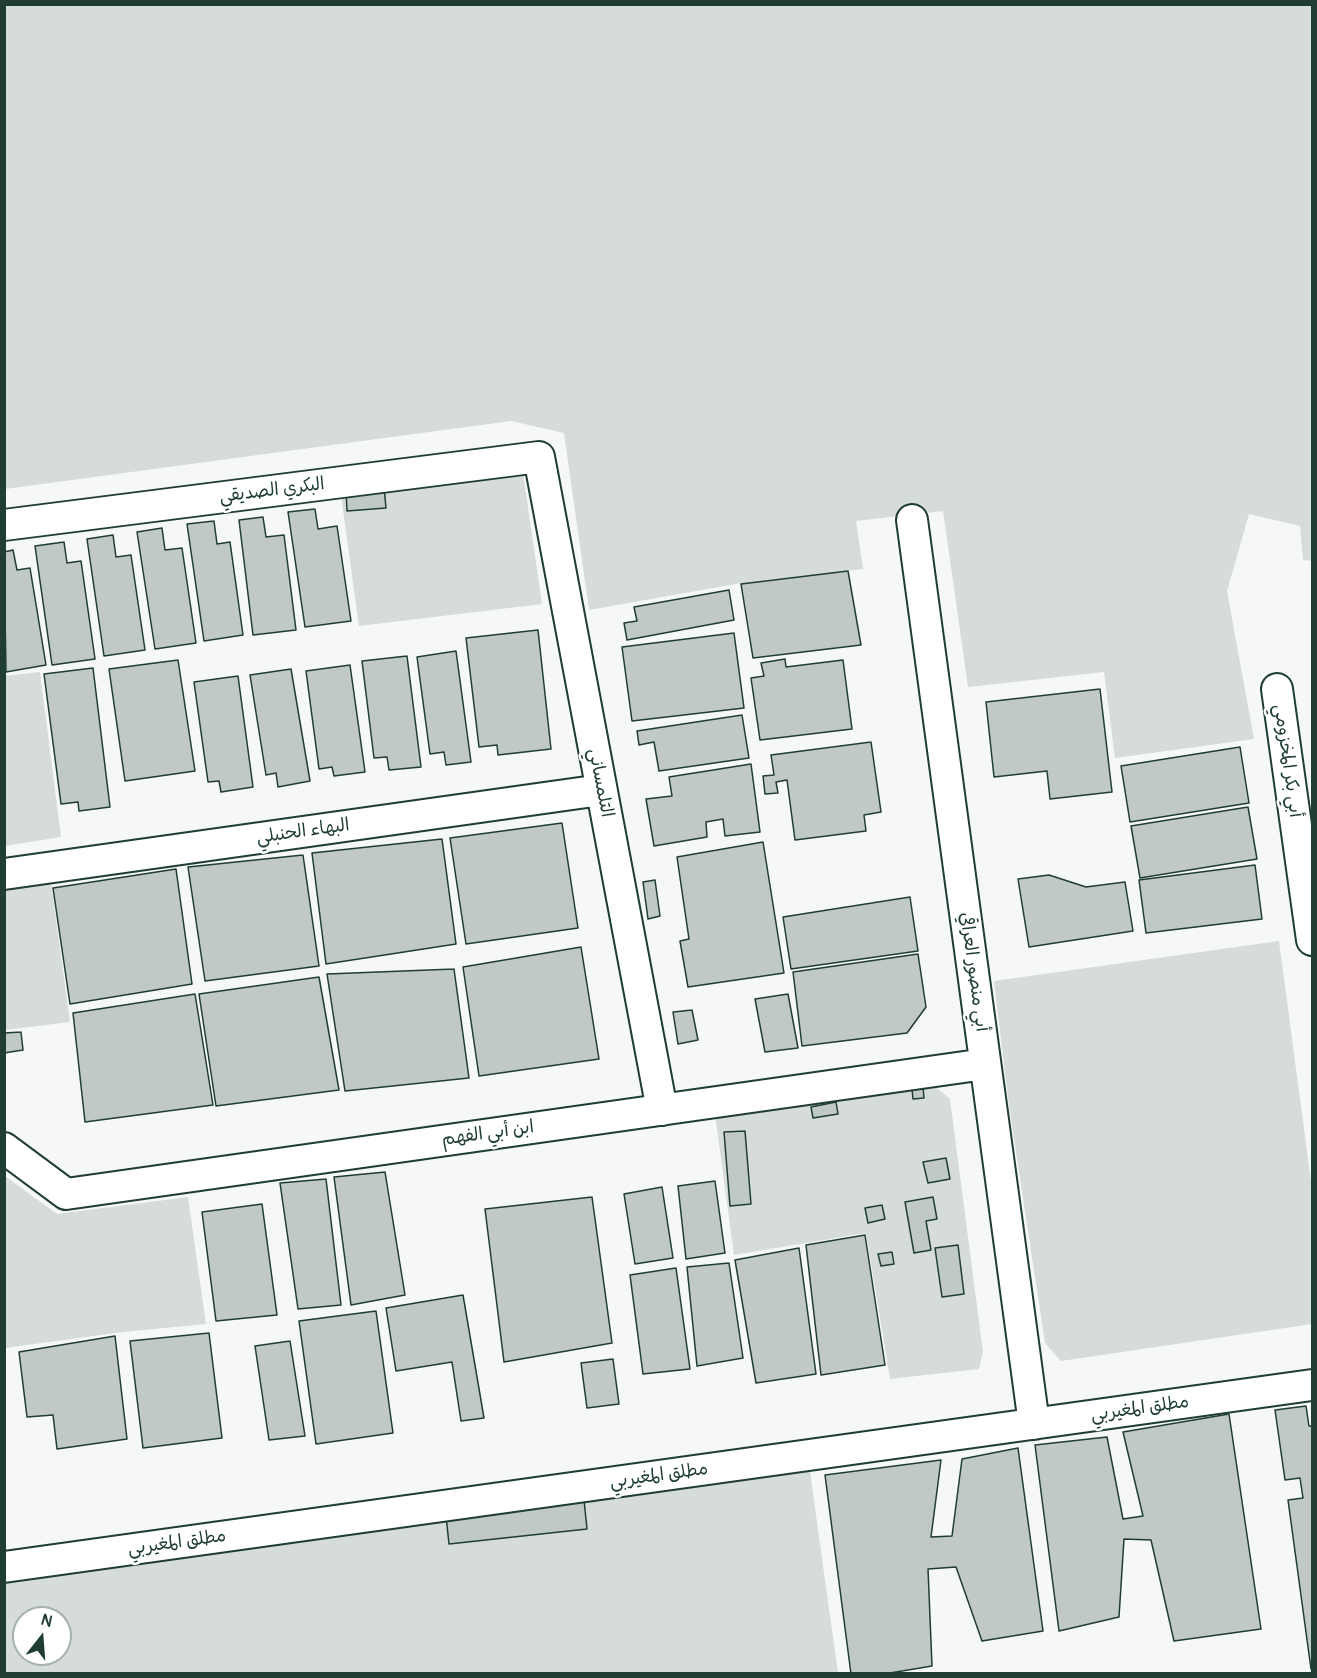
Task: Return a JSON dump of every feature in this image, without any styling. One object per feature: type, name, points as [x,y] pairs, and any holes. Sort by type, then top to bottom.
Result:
[{"type":"street","name":"البكري الصديقي","points":[[4,525],[539,457]]},
{"type":"street","name":"التلمساني","points":[[539,457],[662,1110]]},
{"type":"street","name":"أبي منصور العراقي","points":[[912,520],[1034,1424]]},
{"type":"street","name":"أبي بكر المخزومي","points":[[1277,689],[1312,940]]},
{"type":"street","name":"البهاء الحنبلي","points":[[4,874],[601,790]]},
{"type":"street","name":"ابن أبي الفهم","points":[[4,1148],[66,1194],[985,1064]]},
{"type":"street","name":"مطلق المغيربي","points":[[4,1567],[1312,1385]]},
{"type":"shaded area","points":[[4,5],[1312,5],[1312,561],[1303,560],[1300,526],[1249,514],[1227,591],[1254,739],[1115,758],[1104,672],[968,687],[943,511],[856,521],[863,569],[736,584],[589,610],[564,433],[511,421],[5,489]]},
{"type":"shaded area","points":[[522,466],[542,604],[359,626],[340,488]]},
{"type":"shaded area","points":[[40,672],[61,837],[5,846],[5,676]]},
{"type":"shaded area","points":[[51,882],[70,1022],[5,1030],[4,889]]},
{"type":"shaded area","points":[[1279,941],[1312,1189],[1312,1324],[1061,1361],[1045,1343],[1009,1106],[994,981]]},
{"type":"shaded area","points":[[932,1084],[950,1099],[983,1352],[979,1369],[890,1379],[866,1233],[734,1255],[715,1114]]},
{"type":"shaded area","points":[[5,1176],[57,1214],[188,1197],[206,1324],[123,1332],[5,1348]]},
{"type":"shaded area","points":[[809,1465],[838,1673],[5,1673],[4,1575]]},
{"type":"building","points":[[384,487],[386,508],[347,511],[346,490]]},
{"type":"building","points":[[315,509],[318,529],[337,526],[351,621],[305,627],[288,512]]},
{"type":"building","points":[[263,517],[266,537],[284,535],[296,630],[253,635],[239,520]]},
{"type":"building","points":[[214,521],[217,544],[230,542],[243,635],[204,641],[187,524]]},
{"type":"building","points":[[162,528],[165,550],[182,548],[196,643],[155,649],[137,532]]},
{"type":"building","points":[[113,535],[116,557],[131,555],[145,650],[104,656],[87,539]]},
{"type":"building","points":[[64,542],[67,563],[81,561],[95,659],[52,665],[35,546]]},
{"type":"building","points":[[13,550],[17,570],[30,568],[46,665],[6,672],[4,552]]},
{"type":"building","points":[[848,571],[861,645],[753,658],[741,584]]},
{"type":"building","points":[[729,590],[734,620],[627,640],[624,623],[637,621],[634,607]]},
{"type":"building","points":[[538,630],[551,749],[498,755],[497,745],[479,747],[466,638]]},
{"type":"building","points":[[734,633],[744,708],[632,721],[622,647]]},
{"type":"building","points":[[456,651],[471,762],[446,765],[444,752],[430,754],[417,657]]},
{"type":"building","points":[[407,656],[421,767],[389,770],[387,757],[374,758],[362,661]]},
{"type":"building","points":[[785,659],[786,667],[843,660],[852,729],[760,740],[751,678],[764,676],[761,663]]},
{"type":"building","points":[[178,660],[195,771],[125,781],[109,669]]},
{"type":"building","points":[[350,665],[365,772],[334,776],[332,767],[319,769],[306,671]]},
{"type":"building","points":[[93,668],[110,807],[79,811],[78,802],[61,804],[44,674]]},
{"type":"building","points":[[291,669],[310,781],[278,787],[276,773],[266,775],[250,675]]},
{"type":"building","points":[[238,676],[253,787],[221,792],[219,781],[208,782],[194,682]]},
{"type":"building","points":[[1100,689],[1112,792],[1050,799],[1047,771],[994,777],[986,702]]},
{"type":"building","points":[[742,715],[749,758],[659,771],[654,742],[639,745],[637,731]]},
{"type":"building","points":[[871,742],[881,812],[864,815],[866,831],[795,840],[787,780],[776,782],[778,793],[765,794],[763,776],[774,775],[771,755]]},
{"type":"building","points":[[1240,747],[1249,803],[1130,822],[1121,766]]},
{"type":"building","points":[[751,764],[760,832],[725,836],[723,819],[706,822],[707,837],[654,846],[646,799],[672,796],[669,777]]},
{"type":"building","points":[[1248,807],[1257,859],[1140,878],[1131,826]]},
{"type":"building","points":[[562,823],[578,928],[466,944],[450,838]]},
{"type":"building","points":[[442,839],[456,944],[326,964],[312,853]]},
{"type":"building","points":[[763,842],[784,973],[688,987],[680,941],[689,939],[677,857]]},
{"type":"building","points":[[303,855],[319,966],[205,981],[188,867]]},
{"type":"building","points":[[1255,865],[1262,919],[1146,933],[1139,880]]},
{"type":"building","points":[[176,869],[192,984],[70,1004],[53,888]]},
{"type":"building","points":[[1049,875],[1086,887],[1125,882],[1133,931],[1029,947],[1018,879]]},
{"type":"building","points":[[655,880],[660,916],[648,919],[643,882]]},
{"type":"building","points":[[910,897],[918,951],[791,969],[783,917]]},
{"type":"building","points":[[581,947],[599,1059],[479,1076],[463,967]]},
{"type":"building","points":[[918,954],[926,1007],[907,1033],[802,1046],[793,972]]},
{"type":"building","points":[[454,969],[469,1078],[345,1091],[327,974]]},
{"type":"building","points":[[319,977],[339,1090],[216,1106],[199,994]]},
{"type":"building","points":[[195,994],[213,1105],[85,1122],[73,1013]]},
{"type":"building","points":[[788,994],[798,1048],[765,1052],[755,999]]},
{"type":"building","points":[[692,1010],[698,1040],[678,1044],[673,1012]]},
{"type":"building","points":[[21,1032],[23,1050],[4,1053],[4,1033]]},
{"type":"building","points":[[923,1088],[924,1098],[913,1099],[912,1089]]},
{"type":"building","points":[[836,1102],[838,1114],[813,1118],[811,1107]]},
{"type":"building","points":[[745,1131],[751,1204],[730,1206],[724,1132]]},
{"type":"building","points":[[946,1158],[950,1179],[928,1183],[923,1162]]},
{"type":"building","points":[[385,1172],[405,1295],[351,1305],[334,1177]]},
{"type":"building","points":[[326,1179],[341,1305],[298,1309],[280,1183]]},
{"type":"building","points":[[715,1181],[725,1253],[686,1259],[678,1186]]},
{"type":"building","points":[[662,1187],[673,1258],[635,1264],[624,1194]]},
{"type":"building","points":[[592,1197],[612,1343],[504,1362],[485,1209]]},
{"type":"building","points":[[933,1197],[937,1219],[926,1221],[931,1250],[914,1253],[905,1202]]},
{"type":"building","points":[[262,1204],[277,1315],[216,1321],[202,1212]]},
{"type":"building","points":[[882,1205],[885,1219],[868,1223],[865,1208]]},
{"type":"building","points":[[865,1235],[885,1365],[821,1375],[806,1245]]},
{"type":"building","points":[[958,1245],[964,1294],[942,1297],[935,1248]]},
{"type":"building","points":[[799,1248],[816,1374],[756,1383],[735,1260]]},
{"type":"building","points":[[892,1252],[894,1264],[881,1266],[878,1254]]},
{"type":"building","points":[[729,1263],[743,1358],[697,1366],[687,1267]]},
{"type":"building","points":[[676,1268],[690,1369],[643,1374],[630,1275]]},
{"type":"building","points":[[463,1295],[484,1418],[461,1421],[452,1362],[396,1371],[386,1308]]},
{"type":"building","points":[[376,1311],[393,1433],[316,1444],[299,1321]]},
{"type":"building","points":[[209,1333],[222,1438],[143,1448],[130,1341]]},
{"type":"building","points":[[115,1336],[127,1439],[57,1449],[53,1415],[27,1417],[19,1352]]},
{"type":"building","points":[[290,1341],[305,1436],[269,1440],[255,1346]]},
{"type":"building","points":[[613,1359],[619,1404],[587,1408],[581,1363]]},
{"type":"building","points":[[1306,1406],[1309,1426],[1312,1426],[1311,1669],[1288,1500],[1303,1498],[1300,1478],[1285,1480],[1275,1410]]},
{"type":"building","points":[[1229,1414],[1261,1629],[1174,1641],[1151,1540],[1124,1539],[1119,1617],[1059,1631],[1035,1445],[1107,1437],[1123,1519],[1143,1516],[1123,1432]]},
{"type":"building","points":[[1018,1448],[1043,1631],[982,1641],[956,1567],[928,1569],[932,1666],[884,1674],[851,1674],[825,1475],[941,1460],[931,1537],[952,1536],[962,1459]]},
{"type":"building","points":[[584,1500],[587,1529],[449,1544],[446,1516]]}]
